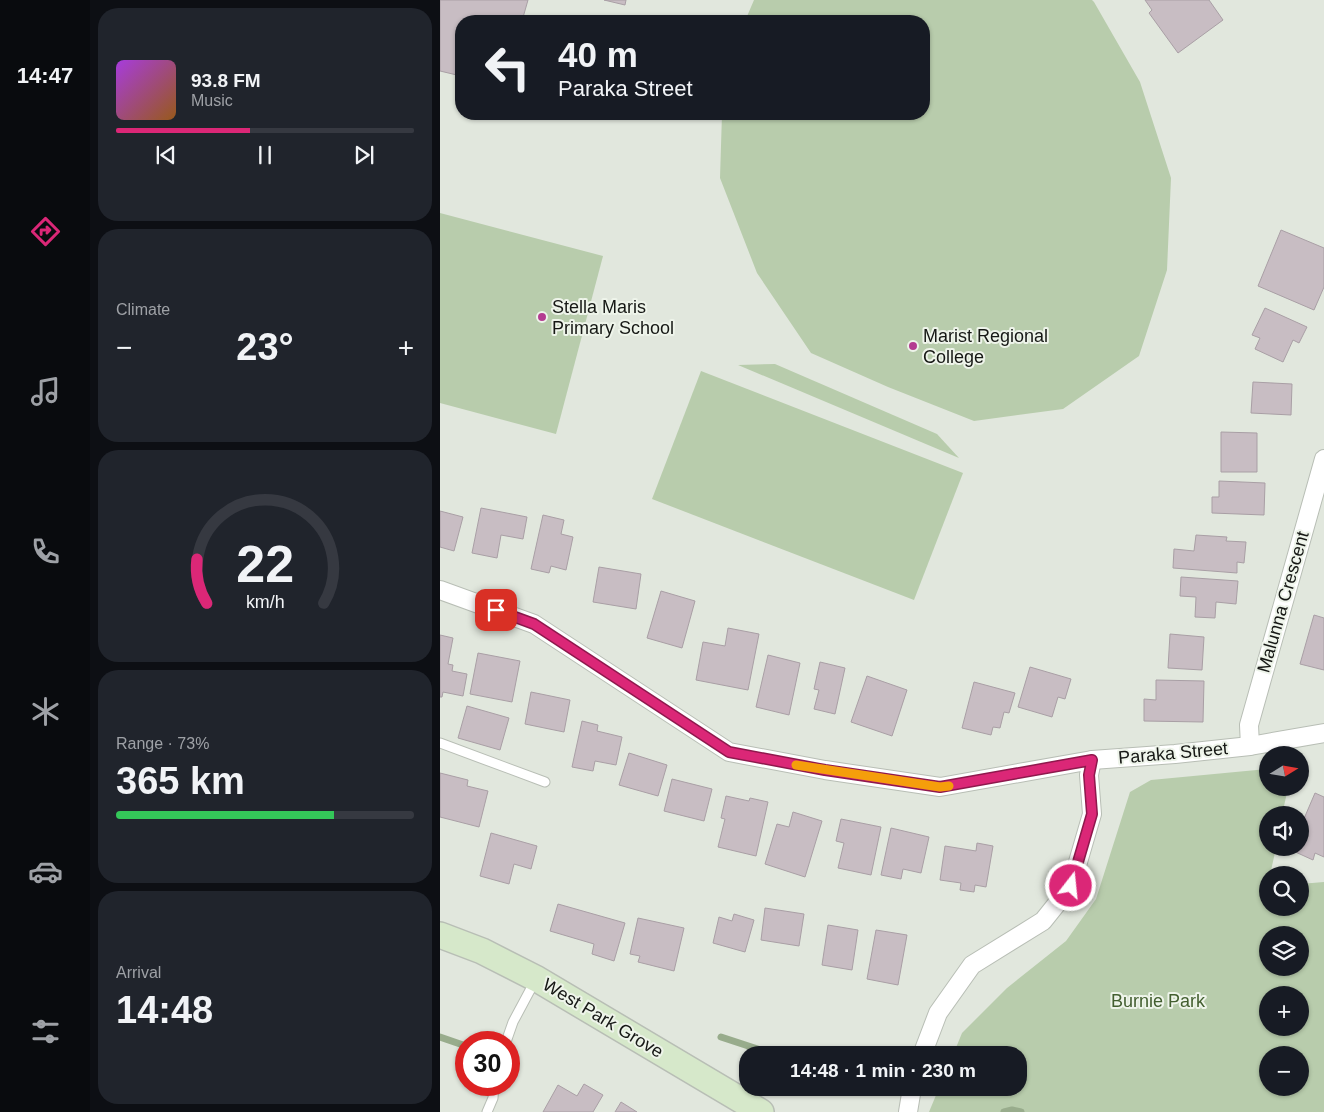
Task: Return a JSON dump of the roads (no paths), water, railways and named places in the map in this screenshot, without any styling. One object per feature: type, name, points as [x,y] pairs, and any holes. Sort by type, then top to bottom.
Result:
[{"type":"main road","name":"West Park Grove","points":[[440,935],[482,951],[536,979],[761,1112]]},
{"type":"street","name":"Malunna Crescent","points":[[1250,746],[1249,725],[1324,459]]},
{"type":"street","name":"Paraka Street","points":[[440,590],[534,624],[729,752],[825,770],[940,787],[1092,760],[1250,746],[1324,733]]},
{"type":"street","points":[[925,1046],[938,1013],[972,965],[1043,921],[1071,886],[1092,814],[1089,775],[1092,760]]},
{"type":"street","points":[[908,1112],[911,1096]]},
{"type":"lane","points":[[440,743],[546,782]]},
{"type":"lane","points":[[509,1031],[512,1022],[536,979]]},
{"type":"lane","points":[[487,1112],[492,1096]]},
{"type":"waterway","points":[[440,1037],[455,1042]]},
{"type":"waterway","points":[[721,1037],[748,1046]]},
{"type":"waterway","points":[[1004,1112],[1012,1110],[1021,1112]]},
{"type":"place","name":"Stella Maris Primary School","points":[[542,317]]},
{"type":"place","name":"Marist Regional College","points":[[913,346]]},
{"type":"park label","name":"Burnie Park","points":[[1158,1001]]}]
